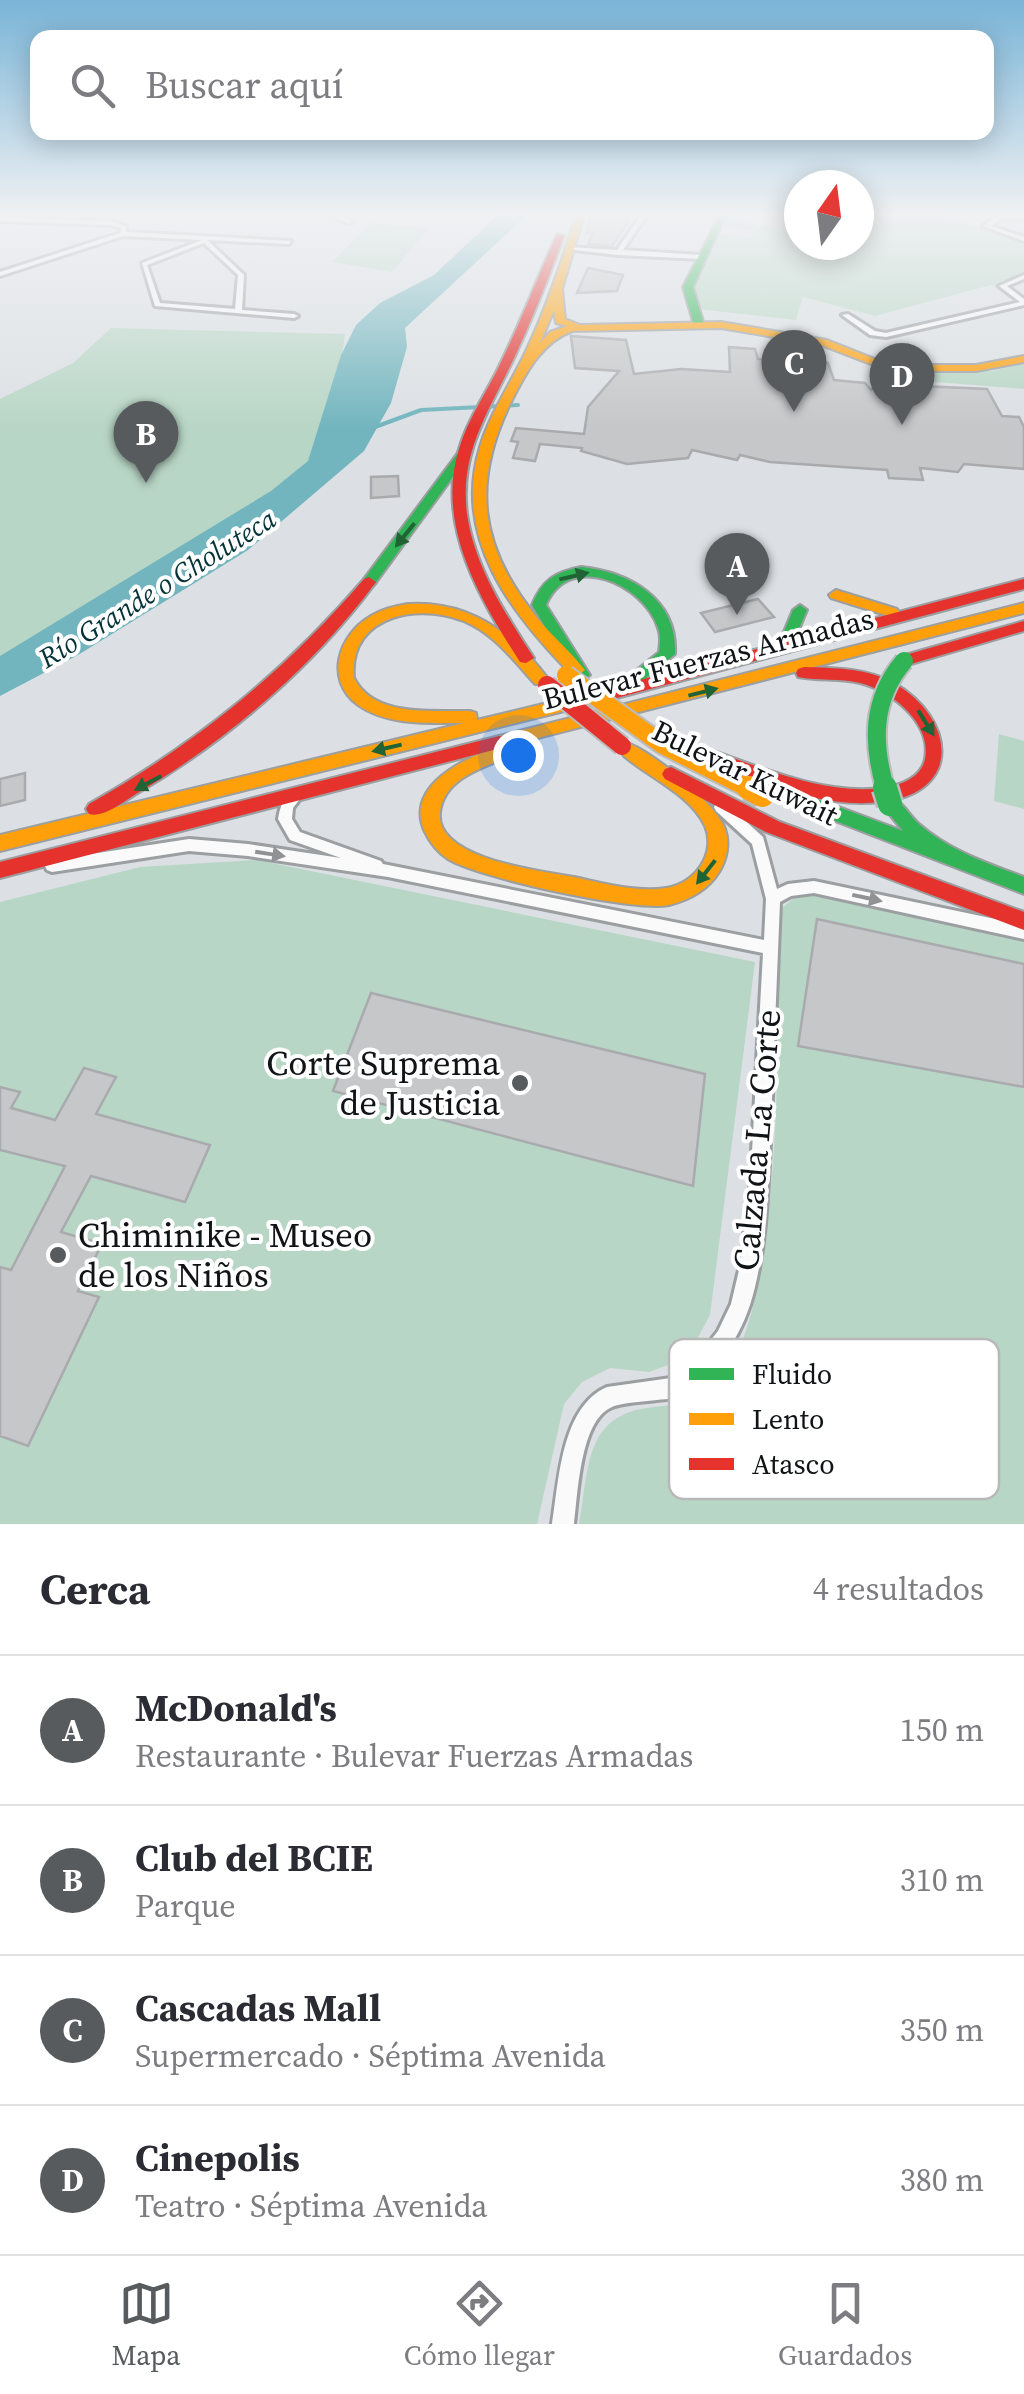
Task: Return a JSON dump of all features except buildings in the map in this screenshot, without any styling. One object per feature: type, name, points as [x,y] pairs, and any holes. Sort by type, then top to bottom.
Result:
[{"type":"main road","name":"Bulevar Kuwait","points":[[541,286],[492,414],[462,456],[460,530],[492,608],[565,679],[688,749],[767,789],[1024,886]]},
{"type":"main road","name":"Bulevar Kuwait","points":[[504,388],[526,365],[558,286]]},
{"type":"main road","points":[[688,286],[698,325]]},
{"type":"main road","points":[[557,289],[560,321],[582,327]]},
{"type":"main road","points":[[526,365],[554,334],[582,327],[698,325],[811,340],[889,368],[976,368],[1024,359]]},
{"type":"main road","name":"Bulevar Kuwait","points":[[492,414],[480,468],[479,512],[484,542],[504,584],[509,608],[626,748],[773,827],[1024,921]]},
{"type":"main road","points":[[46,831],[170,771],[222,735],[267,696],[363,588],[462,456]]},
{"type":"main road","points":[[565,679],[542,616],[541,594],[549,585],[574,574],[621,579],[658,613],[669,646],[655,668],[602,696]]},
{"type":"main road","name":"Bulevar Fuerzas Armadas","points":[[0,872],[543,722],[602,696],[760,651],[1024,584]]},
{"type":"main road","points":[[836,595],[886,612],[954,601]]},
{"type":"main road","points":[[543,722],[398,716],[362,702],[348,688],[341,672],[342,654],[366,624],[386,614],[433,608],[478,622],[663,745],[762,795],[1024,900]]},
{"type":"main road","name":"Bulevar Fuerzas Armadas","points":[[0,842],[776,674],[1024,608]]},
{"type":"main road","points":[[760,651],[789,637],[800,610]]},
{"type":"main road","points":[[959,862],[912,829],[890,804],[880,779],[880,686],[890,671],[917,655],[1017,628]]},
{"type":"main road","points":[[688,749],[862,794],[901,791],[928,775],[935,764],[938,750],[929,722],[889,688],[853,676],[776,674]]},
{"type":"main road","points":[[543,722],[460,770],[438,788],[430,814],[438,838],[461,858],[661,898],[698,885],[718,857],[716,825],[693,798],[645,768],[626,748]]},
{"type":"main road","points":[[725,802],[1024,913]]},
{"type":"street","points":[[153,286],[152,299],[169,308],[294,316]]},
{"type":"street","points":[[238,312],[240,286]]},
{"type":"street","points":[[1002,286],[1024,302]]},
{"type":"street","points":[[846,315],[873,333],[886,335],[1024,302]]},
{"type":"street","points":[[303,791],[285,813],[286,826],[295,836],[335,847],[388,870]]},
{"type":"street","name":"Calzada La Corte","points":[[704,792],[758,841],[773,899],[759,1188],[740,1305],[723,1339]]},
{"type":"street","points":[[0,872],[190,845],[388,870],[772,948]]},
{"type":"street","points":[[773,899],[801,888],[828,889],[1024,932]]},
{"type":"street","name":"Calzada La Corte","points":[[563,1524],[576,1441],[590,1412],[607,1397],[669,1389]]},
{"type":"green space","points":[[692,286],[987,286],[875,316],[803,297],[796,320],[698,309]]},
{"type":"green space","points":[[111,328],[345,334],[333,415],[320,451],[264,515],[0,667],[0,399],[73,363]]},
{"type":"green space","points":[[1024,363],[1024,389],[897,379],[895,372],[992,371]]},
{"type":"green space","points":[[999,734],[1024,741],[1024,809],[994,801]]},
{"type":"green space","points":[[257,860],[755,962],[710,1315],[697,1339],[669,1339],[669,1365],[649,1372],[610,1368],[582,1382],[564,1404],[537,1524],[0,1524],[0,902],[140,867]]},
{"type":"green space","points":[[814,892],[1024,937],[1024,1524],[579,1524],[596,1442],[624,1414],[669,1405],[669,1499],[999,1499],[999,1339],[743,1339],[758,1283],[774,1153],[780,910],[796,896]]},
{"type":"water","name":"Río Grande o Choluteca","points":[[413,286],[450,286],[405,328],[407,347],[391,403],[364,451],[248,550],[78,655],[0,696],[0,656],[271,491],[308,461],[341,355],[356,325],[380,303]]},
{"type":"waterway","points":[[375,427],[421,410],[518,405]]},
{"type":"traffic: fast","points":[[688,286],[699,325]]},
{"type":"traffic: fast","points":[[369,582],[462,456]]},
{"type":"traffic: fast","points":[[582,675],[539,605],[550,584],[564,574],[581,571],[617,579],[649,601],[660,615],[668,633],[667,654],[635,678]]},
{"type":"traffic: fast","points":[[773,645],[789,637],[800,610]]},
{"type":"traffic: fast","points":[[890,804],[879,767],[876,729],[883,692],[904,661]]},
{"type":"traffic: fast","points":[[751,781],[1024,886]]},
{"type":"traffic: fast","points":[[890,804],[912,829],[959,862]]},
{"type":"traffic: slow","points":[[557,286],[485,449],[478,482],[479,513],[486,543],[514,598],[577,670]]},
{"type":"traffic: slow","points":[[557,289],[560,321],[576,326]]},
{"type":"traffic: slow","points":[[526,365],[554,334],[572,328],[721,325],[823,342],[889,368],[976,368],[1024,359]]},
{"type":"traffic: slow","points":[[836,595],[892,612]]},
{"type":"traffic: slow","points":[[470,717],[402,714],[364,701],[346,678],[345,664],[355,639],[364,628],[389,613],[417,608],[446,611],[487,627],[541,680]]},
{"type":"traffic: slow","points":[[499,742],[1024,608]]},
{"type":"traffic: slow","points":[[566,675],[663,745],[762,795]]},
{"type":"traffic: slow","points":[[0,843],[613,693]]},
{"type":"traffic: slow","points":[[495,755],[451,777],[436,794],[430,819],[439,840],[452,852],[497,868],[594,890],[650,897],[680,893],[704,877],[712,866],[717,854],[715,827],[690,796],[630,751]]},
{"type":"traffic: jam","points":[[526,658],[497,613],[474,565],[466,540],[459,487],[468,441],[540,286]]},
{"type":"traffic: jam","points":[[95,809],[173,762],[244,709],[309,650],[369,582]]},
{"type":"traffic: jam","points":[[613,693],[1024,584]]},
{"type":"traffic: jam","points":[[904,661],[1024,626]]},
{"type":"traffic: jam","points":[[688,749],[833,793],[882,795],[907,789],[924,779],[933,765],[934,749],[930,732],[906,699],[867,679],[804,673]]},
{"type":"traffic: jam","points":[[547,685],[622,746]]},
{"type":"traffic: jam","points":[[0,870],[499,742]]},
{"type":"traffic: jam","points":[[671,774],[773,827],[1024,921]]},
{"type":"place","name":"Cascadas Mall","points":[[794,412]]},
{"type":"place","name":"Cinepolis","points":[[902,425]]},
{"type":"place","name":"Club del BCIE","points":[[146,483]]},
{"type":"place","name":"McDonald's","points":[[737,615]]},
{"type":"place","name":"Corte Suprema de Justicia","points":[[520,1083]]},
{"type":"place","name":"Chiminike - Museo de los Niños","points":[[58,1255]]}]
